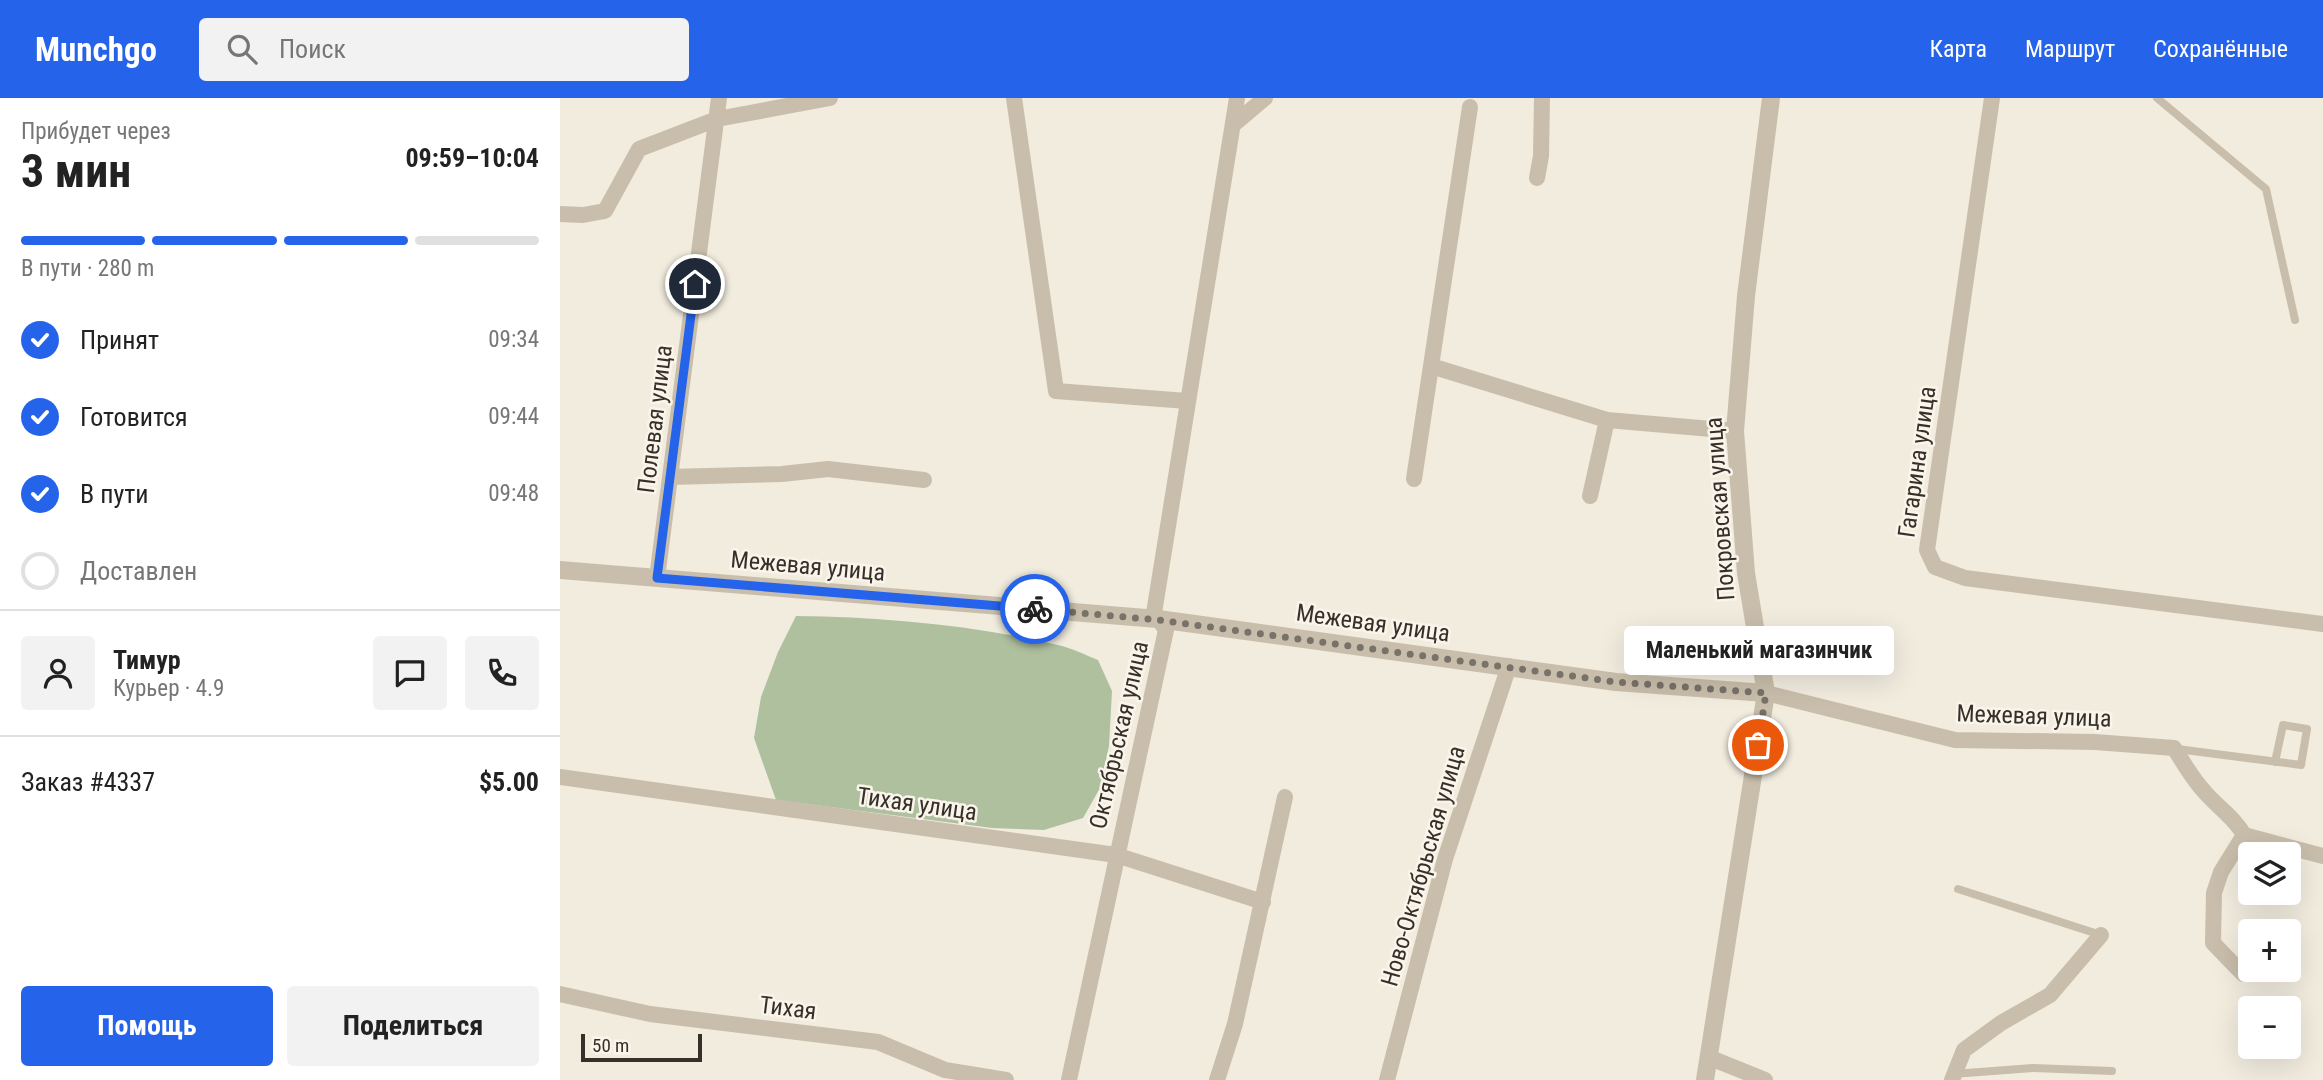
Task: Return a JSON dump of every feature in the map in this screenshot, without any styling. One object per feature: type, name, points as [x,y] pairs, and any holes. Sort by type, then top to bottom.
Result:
[{"type":"street","name":"Полевая улица","points":[[657,578],[719,98]]},
{"type":"street","points":[[560,214],[583,215],[605,211],[639,149],[717,119],[830,98]]},
{"type":"street","points":[[1014,98],[1056,391],[1187,401]]},
{"type":"street","name":"Октябрьская улица","points":[[1069,1080],[1115,855],[1166,629],[1154,613],[1237,98]]},
{"type":"street","points":[[1233,125],[1265,98]]},
{"type":"street","points":[[1537,178],[1541,156],[1542,98]]},
{"type":"street","name":"Покровская улица","points":[[1705,1080],[1766,693],[1746,573],[1735,431],[1746,296],[1771,98]]},
{"type":"street","name":"Гагарина улица","points":[[1993,98],[1927,550],[1935,567],[1965,578],[2323,624]]},
{"type":"street","points":[[1414,479],[1470,107]]},
{"type":"street","points":[[1431,366],[1607,420],[1735,431]]},
{"type":"street","points":[[1590,496],[1607,420]]},
{"type":"street","points":[[670,477],[782,474],[828,469],[924,480]]},
{"type":"street","name":"Межевая улица","points":[[560,570],[1158,620],[1616,682],[1766,693],[1955,740],[2095,742],[2174,748]]},
{"type":"street","name":"Ново-Октябрьская улица","points":[[1387,1080],[1445,859],[1509,666]]},
{"type":"street","points":[[2174,748],[2200,788],[2237,823],[2244,835],[2323,856]]},
{"type":"street","name":"Тихая улица","points":[[560,777],[1115,855],[1263,902]]},
{"type":"street","points":[[1217,1080],[1235,1024],[1285,797]]},
{"type":"street","points":[[2238,969],[2213,943],[2214,893],[2221,872],[2244,835]]},
{"type":"street","points":[[1952,1077],[1964,1049],[2001,1023],[2050,995],[2101,935]]},
{"type":"street","name":"Тихая","points":[[560,994],[650,1014],[878,1042],[945,1070],[1006,1080]]},
{"type":"street","points":[[1708,1057],[1765,1080]]},
{"type":"lane","points":[[2157,98],[2266,189],[2295,320]]},
{"type":"lane","name":"Межевая улица","points":[[2174,748],[2275,762],[2301,765],[2307,729],[2283,725],[2275,762]]},
{"type":"lane","points":[[1958,889],[2101,935]]},
{"type":"lane","points":[[1952,1077],[2033,1068],[2112,1071]]},
{"type":"green space","points":[[796,616],[895,620],[961,627],[1058,645],[1098,660],[1112,691],[1109,746],[1100,788],[1083,818],[1044,830],[992,828],[776,800],[754,738],[761,697],[778,652]]},
{"type":"way so far","points":[[1035,609],[1158,620],[1616,682],[1766,693],[1758,745]]},
{"type":"place","name":"Маленький магазинчик","points":[[1758,745]]},
{"type":"route","points":[[695,284],[657,578],[1035,609]]}]
